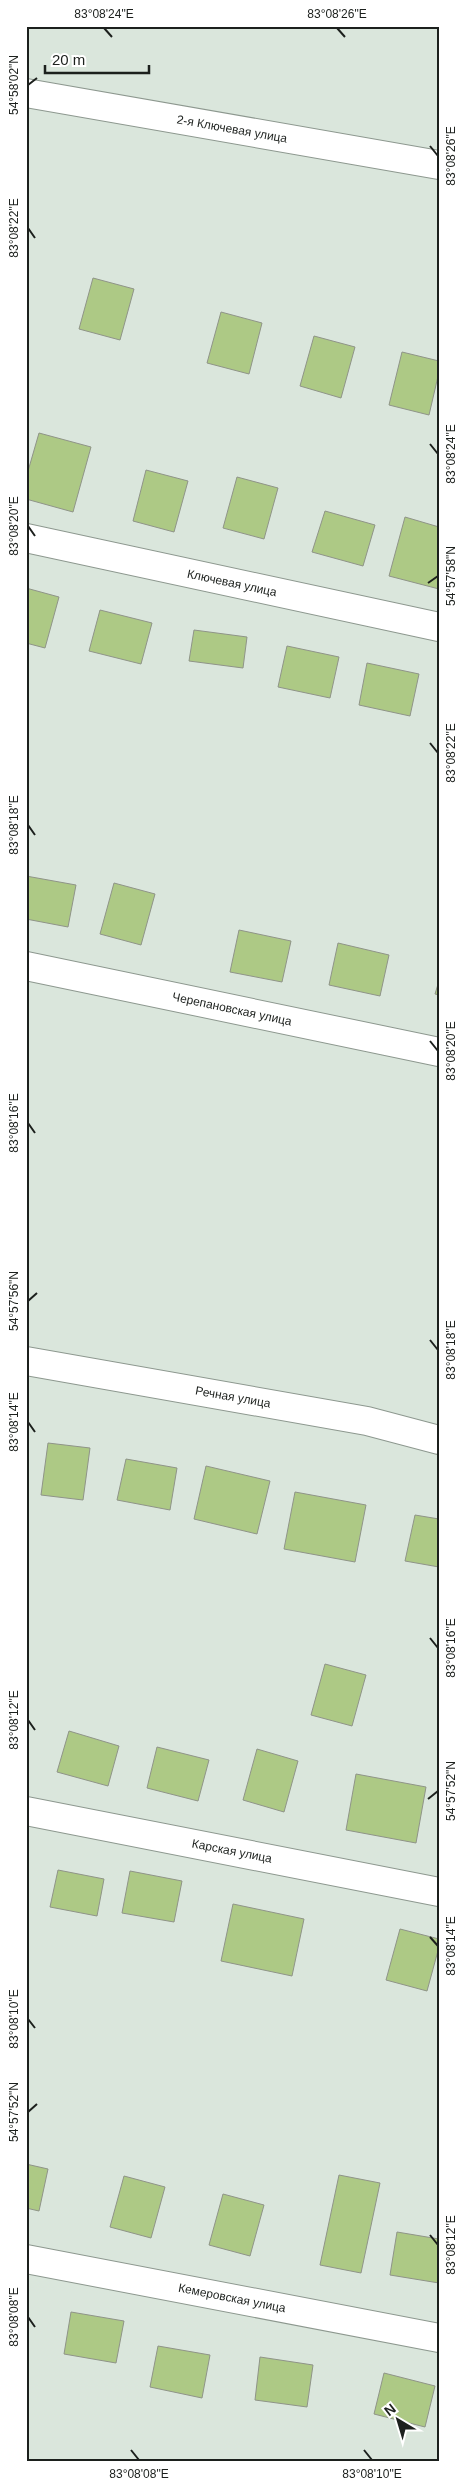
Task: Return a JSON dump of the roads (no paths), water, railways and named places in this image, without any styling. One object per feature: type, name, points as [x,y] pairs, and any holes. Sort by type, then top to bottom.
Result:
[{"type":"street","name":"2-я Ключевая улица","points":[[26,93],[439,165]]},
{"type":"street","name":"Ключевая улица","points":[[26,538],[439,628]]},
{"type":"street","name":"Черепановская улица","points":[[26,966],[439,1052]]},
{"type":"street","name":"Речная улица","points":[[26,1361],[367,1421],[439,1440]]},
{"type":"street","name":"Карская улица","points":[[26,1811],[439,1892]]},
{"type":"street","name":"Кемеровская улица","points":[[26,2259],[439,2338]]}]
